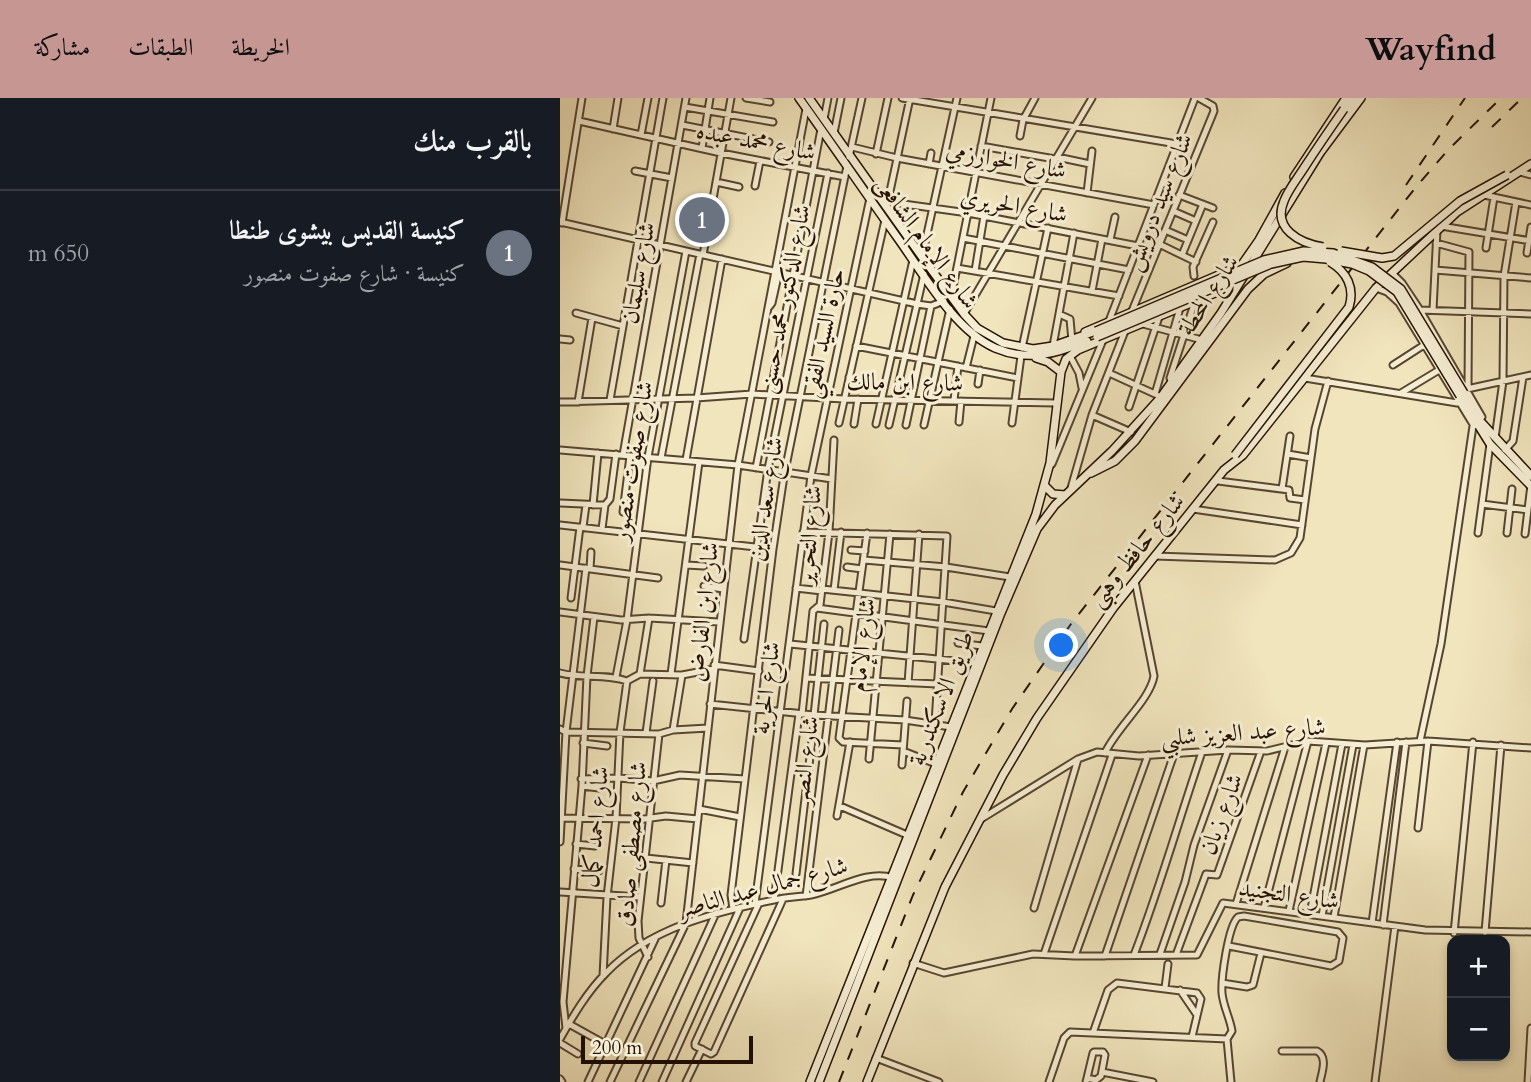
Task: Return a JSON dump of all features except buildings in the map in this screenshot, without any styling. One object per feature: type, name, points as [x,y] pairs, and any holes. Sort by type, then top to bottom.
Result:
[{"type":"main road","name":"شارع الإمام الشافعى","points":[[799,98],[810,102],[851,151],[922,257],[948,299],[950,309],[974,336],[995,348],[1022,352],[1099,336]]},
{"type":"main road","name":"شارع المحطة","points":[[1224,288],[1242,265],[1313,145],[1346,98]]},
{"type":"main road","points":[[1353,98],[1283,202],[1282,217],[1287,231],[1307,244],[1378,258],[1394,256],[1460,201],[1531,164]]},
{"type":"main road","name":"شارع المحطة","points":[[1068,493],[1131,432],[1158,395],[1172,383],[1232,295],[1320,153],[1361,98]]},
{"type":"main road","name":"شارع الإمام الشافعى","points":[[810,102],[821,129],[924,274],[977,328],[1032,356],[1054,353],[1099,336]]},
{"type":"main road","name":"شارع حافظ وهبى","points":[[867,1082],[913,962],[977,821],[1043,708],[1114,607],[1218,481],[1224,470],[1243,455],[1377,288],[1457,212],[1531,164]]},
{"type":"main road","points":[[1070,356],[1099,336],[1264,260],[1304,251],[1333,253],[1372,267],[1401,289],[1485,431],[1531,485]]},
{"type":"main road","points":[[1087,475],[1115,461],[1135,441],[1255,281],[1274,268],[1303,257]]},
{"type":"main road","points":[[1224,470],[1349,307],[1352,294],[1346,277],[1332,263],[1319,258]]},
{"type":"main road","points":[[1099,336],[1259,268],[1282,260],[1319,258],[1352,264],[1369,271],[1392,288],[1463,394]]},
{"type":"main road","name":"شارع الإمام الشافعى","points":[[1072,341],[1082,333],[1242,265]]},
{"type":"main road","points":[[1099,336],[1125,331],[1224,288],[1232,295]]},
{"type":"main road","points":[[1032,356],[1048,362],[1061,372]]},
{"type":"main road","name":"طريق الاسكندرية","points":[[818,1082],[907,835],[1036,514],[1048,473],[1061,372],[1070,356]]},
{"type":"main road","points":[[1492,441],[1531,476]]},
{"type":"main road","points":[[1045,486],[1054,494],[1068,493]]},
{"type":"main road","name":"طريق الاسكندرية","points":[[810,1082],[1032,538],[1049,512],[1068,493]]},
{"type":"street","points":[[582,98],[561,223],[931,306],[948,299],[957,268],[991,98]]},
{"type":"street","points":[[613,129],[618,98]]},
{"type":"street","points":[[641,135],[648,98]]},
{"type":"street","points":[[610,400],[663,98]]},
{"type":"street","points":[[676,98],[708,111],[773,122]]},
{"type":"street","points":[[702,148],[710,98]]},
{"type":"street","points":[[661,458],[731,98]]},
{"type":"street","points":[[746,98],[769,102]]},
{"type":"street","points":[[824,119],[828,98]]},
{"type":"street","points":[[834,133],[841,98]]},
{"type":"street","name":"شارع سعد الدين","points":[[737,908],[731,895],[785,472],[862,98]]},
{"type":"street","points":[[876,154],[888,98]]},
{"type":"street","points":[[902,98],[1177,144]]},
{"type":"street","points":[[922,257],[957,98]]},
{"type":"street","points":[[1020,136],[1023,120],[1035,98]]},
{"type":"street","points":[[964,314],[1092,98]]},
{"type":"street","points":[[1110,321],[1197,98]]},
{"type":"street","name":"شارع سيد درويش","points":[[1132,311],[1214,113],[1213,106],[1197,98]]},
{"type":"street","points":[[882,201],[889,196],[910,99]]},
{"type":"street","name":"شارع سليمان","points":[[623,455],[686,102]]},
{"type":"street","name":"شارع ابن الفارض","points":[[610,1082],[686,923],[738,465],[769,307],[772,303],[794,167],[810,102]]},
{"type":"street","name":"شارع محمد عبده","points":[[579,121],[845,177]]},
{"type":"street","points":[[682,125],[769,142]]},
{"type":"street","points":[[756,468],[821,129]]},
{"type":"street","points":[[981,146],[1090,164]]},
{"type":"street","name":"شارع الخوارزمي","points":[[851,151],[1154,205]]},
{"type":"street","points":[[1087,192],[1092,151]]},
{"type":"street","points":[[929,164],[931,153]]},
{"type":"street","points":[[755,186],[760,160]]},
{"type":"street","points":[[635,171],[672,178]]},
{"type":"street","points":[[1520,172],[1531,175]]},
{"type":"street","name":"شارع الدكتور محمد حسنى","points":[[744,639],[768,470],[828,173]]},
{"type":"street","points":[[716,182],[739,187]]},
{"type":"street","points":[[1179,195],[1213,208]]},
{"type":"street","points":[[1484,195],[1531,205]]},
{"type":"street","points":[[1486,248],[1494,197]]},
{"type":"street","name":"حارة السيد الفقي","points":[[811,476],[870,198]]},
{"type":"street","name":"شارع الحريري","points":[[882,201],[968,213],[1138,246]]},
{"type":"street","points":[[1478,533],[1503,381],[1504,276],[1516,202]]},
{"type":"street","points":[[1182,254],[1203,204]]},
{"type":"street","points":[[1173,211],[1196,221]]},
{"type":"street","points":[[975,271],[984,216]]},
{"type":"street","points":[[1110,240],[1115,217]]},
{"type":"street","points":[[839,423],[885,220]]},
{"type":"street","points":[[1194,276],[1196,261],[1213,222]]},
{"type":"street","points":[[708,223],[720,224]]},
{"type":"street","points":[[1527,253],[1531,227]]},
{"type":"street","points":[[1012,423],[1022,352],[1048,228]]},
{"type":"street","points":[[1433,310],[1439,228],[1530,241]]},
{"type":"street","points":[[1165,230],[1188,240]]},
{"type":"street","points":[[1054,346],[1074,233]]},
{"type":"street","points":[[963,238],[1129,270]]},
{"type":"street","points":[[1092,291],[1102,239]]},
{"type":"street","points":[[1436,243],[1469,252],[1469,312],[1463,394]]},
{"type":"street","points":[[1159,244],[1196,261]]},
{"type":"street","name":"شارع صفوت منصور","points":[[616,677],[627,620],[648,457],[686,251]]},
{"type":"street","points":[[686,460],[722,259]]},
{"type":"street","points":[[876,424],[913,259]]},
{"type":"street","points":[[957,268],[1119,296]]},
{"type":"street","points":[[1435,270],[1531,278]]},
{"type":"street","points":[[1392,273],[1420,310],[1463,394],[1473,426],[1441,643],[1420,741]]},
{"type":"street","points":[[889,425],[924,274]]},
{"type":"street","points":[[1377,288],[1387,292],[1399,303],[1439,370],[1463,394]]},
{"type":"street","points":[[1172,383],[1170,378],[1195,301]]},
{"type":"street","points":[[906,425],[931,306]]},
{"type":"street","points":[[1109,373],[1158,395],[1180,308]]},
{"type":"street","points":[[924,425],[950,309]]},
{"type":"street","points":[[1420,310],[1531,314]]},
{"type":"street","points":[[576,313],[623,326]]},
{"type":"street","points":[[1059,314],[1070,318],[1072,341]]},
{"type":"street","points":[[1129,407],[1159,317]]},
{"type":"street","points":[[578,402],[592,318]]},
{"type":"street","points":[[1143,324],[1202,340]]},
{"type":"street","points":[[1068,493],[1092,415],[1125,331]]},
{"type":"street","points":[[966,368],[974,336]]},
{"type":"street","points":[[1048,473],[1082,392],[1099,336]]},
{"type":"street","points":[[560,339],[570,340]]},
{"type":"street","points":[[1392,365],[1424,345]]},
{"type":"street","points":[[856,346],[1018,378]]},
{"type":"street","points":[[1070,356],[1079,373],[1082,392]]},
{"type":"street","points":[[954,400],[958,366]]},
{"type":"street","points":[[978,384],[980,370]]},
{"type":"street","points":[[1401,393],[1439,370]]},
{"type":"street","points":[[1305,377],[1401,393],[1463,394],[1531,375]]},
{"type":"street","points":[[849,377],[868,381]]},
{"type":"street","points":[[1505,450],[1513,441],[1523,377]]},
{"type":"street","points":[[1155,556],[1275,560],[1286,557],[1295,549],[1302,525],[1315,429],[1328,381]]},
{"type":"street","name":"شارع ابن مالك","points":[[560,402],[752,394],[844,399],[1056,403]]},
{"type":"street","points":[[855,424],[858,399]]},
{"type":"street","points":[[959,422],[961,401]]},
{"type":"street","points":[[1092,415],[1131,432]]},
{"type":"street","points":[[1473,426],[1485,431]]},
{"type":"street","points":[[1282,489],[1290,436]]},
{"type":"street","name":"شارع التحرير","points":[[774,900],[813,611],[817,608],[822,590],[829,532],[834,440]]},
{"type":"street","points":[[560,450],[738,465],[832,479]]},
{"type":"street","points":[[571,598],[582,527],[589,505],[598,453]]},
{"type":"street","points":[[1288,454],[1311,458]]},
{"type":"street","points":[[602,529],[605,505],[610,499],[623,455]]},
{"type":"street","points":[[623,455],[623,512]]},
{"type":"street","points":[[671,674],[699,462]]},
{"type":"street","name":"شارع الحرية","points":[[702,1049],[695,1046],[695,1043],[757,904],[811,476]]},
{"type":"street","points":[[1218,481],[1290,490],[1290,498],[1305,500]]},
{"type":"street","points":[[1525,534],[1531,485]]},
{"type":"street","points":[[1507,533],[1512,489]]},
{"type":"street","points":[[560,503],[605,505]]},
{"type":"street","points":[[1482,504],[1528,510]]},
{"type":"street","points":[[1193,509],[1302,525]]},
{"type":"street","points":[[560,525],[773,550]]},
{"type":"street","points":[[803,532],[946,535],[935,723]]},
{"type":"street","points":[[834,590],[841,533]]},
{"type":"street","points":[[867,533],[839,738],[841,741],[903,748],[936,764]]},
{"type":"street","name":"شارع الإمام","points":[[869,760],[890,534]]},
{"type":"street","points":[[908,683],[919,534]]},
{"type":"street","points":[[851,550],[865,551]]},
{"type":"street","points":[[560,842],[563,730],[591,552]]},
{"type":"street","points":[[864,560],[946,566],[1010,577]]},
{"type":"street","points":[[560,565],[658,578]]},
{"type":"street","points":[[686,565],[704,566]]},
{"type":"street","points":[[847,567],[862,569]]},
{"type":"street","points":[[1044,954],[1117,731],[1151,688],[1154,676],[1135,581]]},
{"type":"street","points":[[704,586],[723,589]]},
{"type":"street","points":[[796,589],[834,590],[943,602],[996,611]]},
{"type":"street","points":[[817,608],[989,631]]},
{"type":"street","points":[[560,612],[627,620],[649,618],[719,622]]},
{"type":"street","points":[[594,617],[587,676],[582,786],[563,1002],[567,1026],[606,1044]]},
{"type":"street","points":[[639,674],[649,618]]},
{"type":"street","points":[[796,874],[824,624]]},
{"type":"street","name":"شارع النصر","points":[[806,896],[839,629]]},
{"type":"street","points":[[958,643],[982,646]]},
{"type":"street","points":[[790,644],[976,663]]},
{"type":"street","points":[[560,673],[572,676],[616,677],[627,681],[639,674],[682,675],[714,667],[759,671]]},
{"type":"street","points":[[673,730],[682,675]]},
{"type":"street","points":[[806,678],[938,684]]},
{"type":"street","name":"شارع احمد كمال","points":[[603,976],[607,895],[617,818],[620,733],[627,681]]},
{"type":"street","points":[[646,733],[653,681]]},
{"type":"street","points":[[902,765],[906,701]]},
{"type":"street","points":[[710,705],[905,720],[951,727]]},
{"type":"street","points":[[563,730],[659,734],[673,730],[708,728]]},
{"type":"street","name":"شارع مصطفى صادق","points":[[648,957],[638,932],[659,734]]},
{"type":"street","points":[[1264,908],[1308,741]]},
{"type":"street","name":"شارع عبد العزيز شلبي","points":[[977,821],[1091,753],[1148,755],[1228,750],[1261,751],[1308,741],[1353,745],[1420,741],[1473,742],[1531,748]]},
{"type":"street","points":[[1418,828],[1428,741]]},
{"type":"street","points":[[837,816],[841,806],[849,742]]},
{"type":"street","points":[[1372,923],[1397,742]]},
{"type":"street","points":[[1383,925],[1406,742]]},
{"type":"street","points":[[1454,933],[1473,742]]},
{"type":"street","points":[[583,743],[607,746]]},
{"type":"street","points":[[1289,911],[1326,743]]},
{"type":"street","points":[[1310,914],[1342,744]]},
{"type":"street","points":[[1322,916],[1353,745]]},
{"type":"street","points":[[1334,917],[1364,745]]},
{"type":"street","points":[[1485,932],[1501,745]]},
{"type":"street","points":[[1237,904],[1285,747]]},
{"type":"street","points":[[1160,954],[1183,890],[1194,845],[1228,750]]},
{"type":"street","name":"شارع زيان","points":[[1176,955],[1207,874],[1217,876],[1261,751]]},
{"type":"street","points":[[1134,955],[1155,903],[1167,857],[1202,752]]},
{"type":"street","points":[[1105,956],[1174,754]]},
{"type":"street","points":[[1075,956],[1148,755]]},
{"type":"street","points":[[1034,908],[1078,759]]},
{"type":"street","points":[[581,779],[653,781],[680,775],[746,779]]},
{"type":"street","points":[[582,786],[598,788]]},
{"type":"street","points":[[841,806],[907,835]]},
{"type":"street","points":[[699,809],[740,817]]},
{"type":"street","points":[[561,818],[651,819],[666,816],[698,819]]},
{"type":"street","points":[[576,845],[595,846]]},
{"type":"street","points":[[646,858],[693,863]]},
{"type":"street","points":[[661,903],[666,860]]},
{"type":"street","points":[[574,869],[598,871]]},
{"type":"street","name":"شارع جمال عبد الناصر","points":[[560,1041],[567,1026],[603,976],[623,958],[656,937],[716,913],[783,898],[806,896],[867,877],[893,878]]},
{"type":"street","points":[[560,892],[640,897]]},
{"type":"street","points":[[687,1082],[702,1049],[711,1054],[714,1052],[783,898]]},
{"type":"street","name":"شارع التجنيد","points":[[913,962],[937,972],[951,973],[1022,956],[1044,954],[1199,955],[1220,904],[1454,933],[1531,932]]},
{"type":"street","points":[[662,1082],[737,908]]},
{"type":"street","points":[[639,1082],[716,913]]},
{"type":"street","points":[[1228,946],[1334,966],[1339,961],[1343,936],[1338,932],[1244,916],[1238,917],[1233,923],[1228,946],[1222,983],[1223,1002],[1232,1027],[1231,1035],[1227,1039],[1231,1082]]},
{"type":"street","points":[[1376,1082],[1395,926]]},
{"type":"street","points":[[588,1082],[656,937]]},
{"type":"street","points":[[1222,983],[1247,987],[1253,985],[1261,953]]},
{"type":"street","points":[[1165,988],[1168,964]]},
{"type":"street","points":[[1093,1032],[1108,990],[1113,985],[1165,988],[1199,994],[1201,999],[1192,1037]]},
{"type":"street","points":[[1180,990],[1197,1015]]},
{"type":"street","points":[[1528,1082],[1531,1028]]},
{"type":"street","points":[[1049,1082],[1066,1035],[1073,1032],[1227,1039]]},
{"type":"street","points":[[560,1041],[578,1054]]},
{"type":"street","points":[[1282,1051],[1321,1053],[1324,1058],[1320,1082]]},
{"type":"street","points":[[1103,1052],[1105,1055],[1102,1072],[1098,1079],[1086,1080],[1093,1053],[1103,1052]]},
{"type":"street","points":[[876,1058],[939,1082]]},
{"type":"street","points":[[1102,1072],[1153,1082]]},
{"type":"railway","points":[[1406,185],[1465,98]]},
{"type":"railway","points":[[839,1082],[913,895],[963,792],[1012,709],[1071,624],[1416,187],[1448,150],[1501,98]]},
{"type":"railway","points":[[1492,127],[1522,98]]},
{"type":"place","name":"كنيسة القديس بيشوى طنطا","points":[[702,220]]}]
